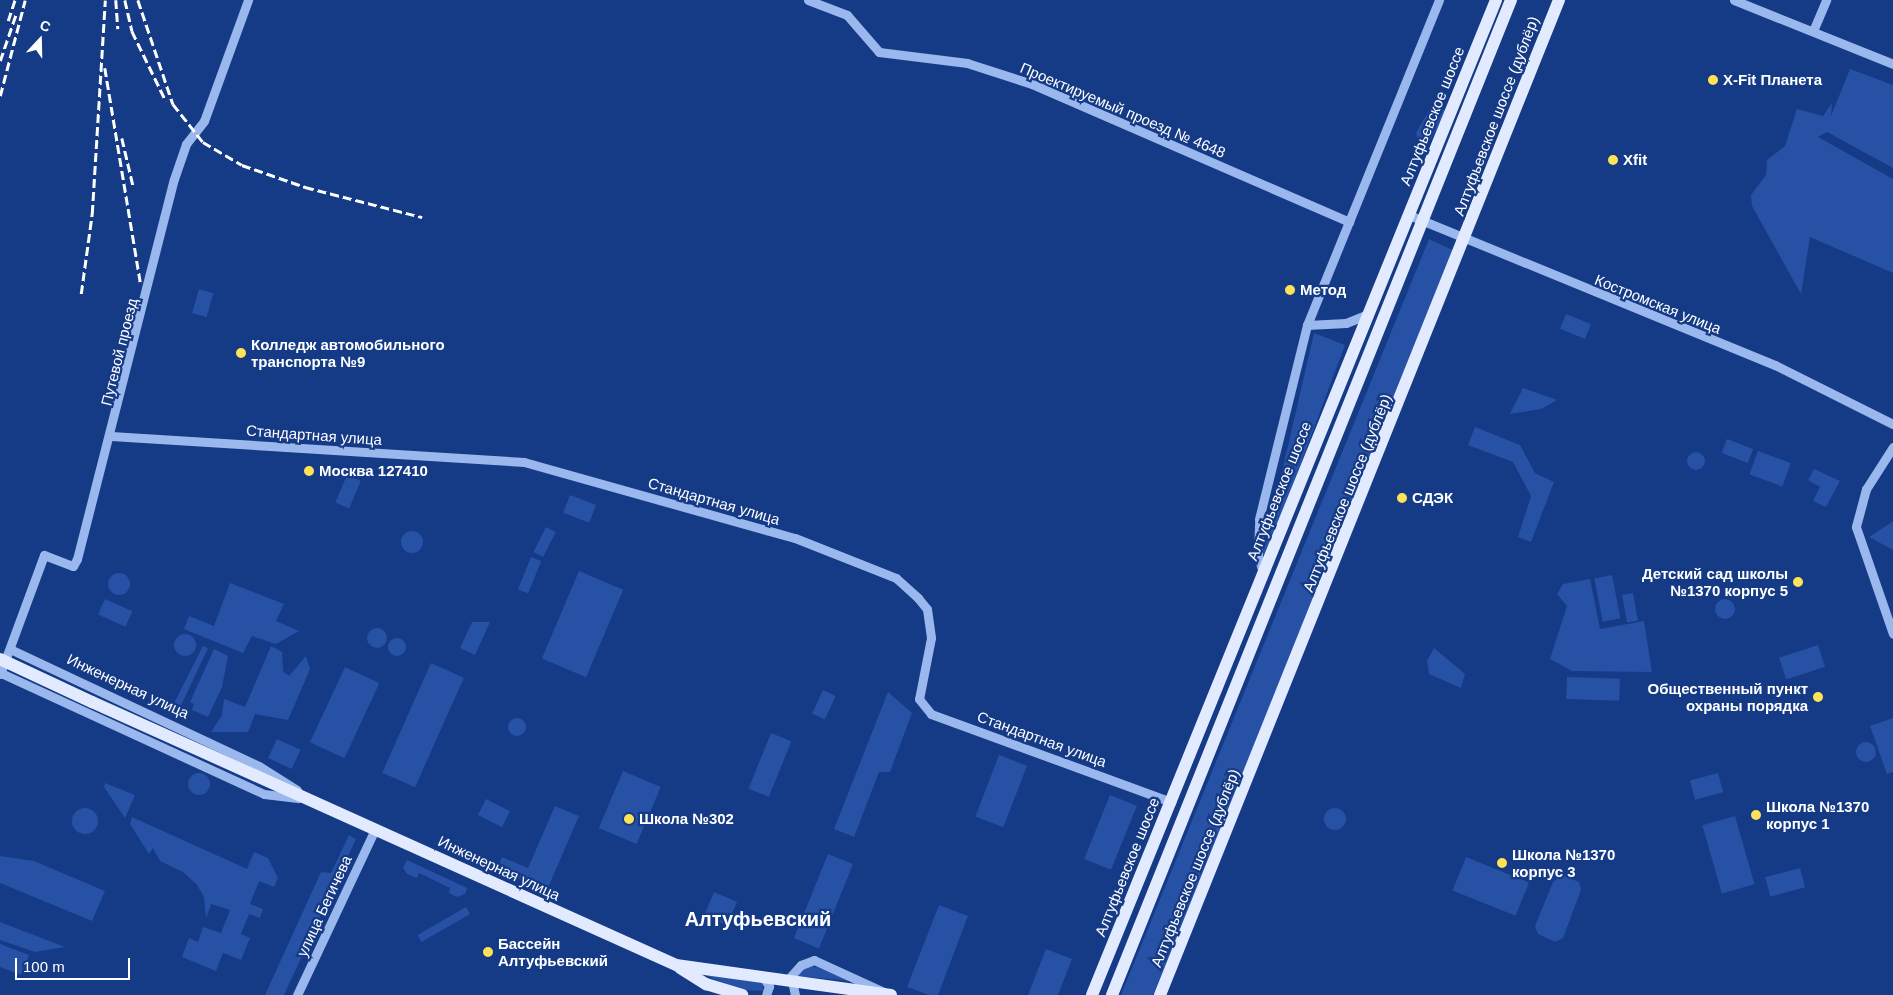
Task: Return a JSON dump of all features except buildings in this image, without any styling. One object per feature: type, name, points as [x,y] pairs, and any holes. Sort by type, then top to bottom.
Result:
[{"type":"main road","name":"Алтуфьевское шоссе","points":[[1092,995],[1496,0]]},
{"type":"main road","name":"Алтуфьевское шоссе","points":[[1112,995],[1512,0]]},
{"type":"main road","name":"Алтуфьевское шоссе (дублёр)","points":[[1160,995],[1465,241],[1559,0]]},
{"type":"main road","points":[[0,660],[308,800]]},
{"type":"main road","name":"Инженерная улица","points":[[308,800],[676,965],[706,984],[742,995]]},
{"type":"main road","name":"Инженерная улица","points":[[676,965],[890,994]]},
{"type":"street","name":"Путевой проезд","points":[[0,673],[44,555],[72,566],[77,559],[111,436],[174,179],[186,144],[204,121],[248,0]]},
{"type":"street","name":"Проектируемый проезд № 4648","points":[[808,0],[846,16],[879,52],[967,63],[1032,84],[1349,222]]},
{"type":"street","points":[[1263,574],[1258,555],[1259,519],[1307,325],[1439,0]]},
{"type":"street","points":[[1734,0],[1893,64]]},
{"type":"street","points":[[1812,32],[1826,0]]},
{"type":"street","name":"Костромская улица","points":[[1409,215],[1465,241],[1775,366],[1893,424]]},
{"type":"street","points":[[1307,325],[1346,323],[1370,312]]},
{"type":"street","name":"Стандартная улица","points":[[111,436],[524,462],[795,538],[896,578],[918,598],[927,610],[931,638],[919,699],[931,714],[1171,802]]},
{"type":"street","points":[[1893,447],[1866,489],[1856,527],[1893,634]]},
{"type":"street","name":"Инженерная улица","points":[[10,649],[259,766],[308,800]]},
{"type":"street","name":"Инженерная улица","points":[[0,673],[264,794],[308,800]]},
{"type":"street","name":"улица Бегичева","points":[[297,995],[375,829]]},
{"type":"street","points":[[795,995],[789,981],[801,965],[814,960],[890,994]]},
{"type":"street","points":[[763,977],[769,986],[766,995]]},
{"type":"shaded area","points":[[1850,69],[1893,85],[1893,168],[1827,132],[1818,137],[1893,179],[1893,273],[1810,237],[1801,294],[1752,206],[1751,195],[1766,175],[1767,160],[1785,146],[1797,109],[1823,116],[1832,103],[1831,116]]},
{"type":"shaded area","points":[[1435,100],[1445,110],[1430,141],[1419,144],[1416,133]]},
{"type":"shaded area","points":[[1429,239],[1455,251],[1396,400],[1153,995],[1121,995]]},
{"type":"shaded area","points":[[199,289],[213,293],[207,317],[192,313]]},
{"type":"shaded area","points":[[1566,314],[1591,324],[1585,339],[1560,329]]},
{"type":"shaded area","points":[[1314,333],[1345,345],[1266,557],[1263,554]]},
{"type":"shaded area","points":[[1523,388],[1557,400],[1541,409],[1510,414]]},
{"type":"shaded area","points":[[1475,427],[1520,445],[1535,473],[1554,482],[1531,542],[1518,537],[1531,496],[1513,462],[1468,445]]},
{"type":"shaded area","points":[[1727,439],[1753,449],[1748,463],[1722,453]]},
{"type":"shaded area","points":[[1758,451],[1791,463],[1782,486],[1749,474]]},
{"type":"shaded area","points":[[1696,452],[1704,457],[1705,461],[1700,469],[1696,470],[1688,465],[1687,461],[1692,453]]},
{"type":"shaded area","points":[[1814,469],[1840,481],[1826,507],[1813,501],[1820,487],[1808,480]]},
{"type":"shaded area","points":[[347,475],[361,481],[349,508],[335,503]]},
{"type":"shaded area","points":[[570,495],[596,505],[589,523],[563,513]]},
{"type":"shaded area","points":[[1893,522],[1893,550],[1869,537]]},
{"type":"shaded area","points":[[546,527],[556,532],[543,557],[533,552]]},
{"type":"shaded area","points":[[408,531],[416,531],[423,538],[423,546],[416,553],[408,553],[401,546],[401,538]]},
{"type":"shaded area","points":[[531,557],[541,561],[528,594],[518,589]]},
{"type":"shaded area","points":[[579,571],[623,590],[586,677],[542,658]]},
{"type":"shaded area","points":[[119,573],[127,576],[130,584],[127,592],[119,595],[111,592],[108,584],[111,576]]},
{"type":"shaded area","points":[[1612,575],[1620,618],[1603,622],[1594,578]]},
{"type":"shaded area","points":[[1590,579],[1600,629],[1644,621],[1652,672],[1572,671],[1550,659],[1567,606],[1557,594],[1563,584]]},
{"type":"shaded area","points":[[230,583],[284,604],[276,621],[299,631],[276,644],[252,636],[243,653],[184,629],[189,616],[214,626]]},
{"type":"shaded area","points":[[1633,593],[1638,621],[1627,622],[1622,595]]},
{"type":"shaded area","points":[[105,599],[132,611],[125,627],[98,615]]},
{"type":"shaded area","points":[[1725,599],[1732,602],[1735,609],[1732,616],[1725,619],[1718,616],[1715,609],[1718,602]]},
{"type":"shaded area","points":[[472,622],[490,622],[475,655],[460,648]]},
{"type":"shaded area","points":[[377,628],[384,631],[387,638],[384,645],[377,648],[370,645],[367,638],[370,631]]},
{"type":"shaded area","points":[[185,634],[193,637],[196,645],[193,653],[185,656],[177,653],[174,645],[177,637]]},
{"type":"shaded area","points":[[397,638],[403,641],[406,647],[403,653],[397,656],[391,653],[388,647],[391,641]]},
{"type":"shaded area","points":[[1818,645],[1825,667],[1786,680],[1779,658]]},
{"type":"shaded area","points":[[203,646],[208,648],[178,712],[171,709]]},
{"type":"shaded area","points":[[271,646],[282,652],[283,671],[289,676],[306,656],[310,669],[288,720],[255,714],[248,732],[211,732],[222,715],[224,699],[245,707]]},
{"type":"shaded area","points":[[1434,648],[1465,674],[1461,688],[1429,674],[1427,661]]},
{"type":"shaded area","points":[[214,649],[228,656],[222,687],[208,717],[192,710],[194,704],[190,702]]},
{"type":"shaded area","points":[[431,663],[464,678],[415,787],[382,773]]},
{"type":"shaded area","points":[[345,667],[379,683],[344,758],[310,742]]},
{"type":"shaded area","points":[[1567,677],[1620,679],[1619,701],[1566,699]]},
{"type":"shaded area","points":[[823,690],[836,696],[825,719],[812,714]]},
{"type":"shaded area","points":[[888,692],[912,713],[890,772],[879,772],[854,837],[834,829]]},
{"type":"shaded area","points":[[513,718],[521,718],[526,723],[524,734],[513,736],[508,731],[508,723]]},
{"type":"shaded area","points":[[1893,718],[1893,772],[1887,774],[1870,726]]},
{"type":"shaded area","points":[[771,733],[791,741],[769,797],[749,789]]},
{"type":"shaded area","points":[[277,739],[301,750],[292,769],[268,758]]},
{"type":"shaded area","points":[[1866,742],[1873,745],[1876,752],[1873,759],[1866,762],[1859,759],[1856,752],[1859,745]]},
{"type":"shaded area","points":[[999,755],[1027,766],[1003,827],[975,817]]},
{"type":"shaded area","points":[[623,771],[661,787],[637,844],[599,828]]},
{"type":"shaded area","points":[[199,773],[207,776],[210,784],[207,792],[199,795],[191,792],[188,784],[191,776]]},
{"type":"shaded area","points":[[1718,773],[1723,792],[1695,800],[1690,781]]},
{"type":"shaded area","points":[[105,783],[135,795],[125,818],[104,787]]},
{"type":"shaded area","points":[[1110,795],[1137,806],[1111,870],[1084,859]]},
{"type":"shaded area","points":[[486,799],[510,811],[502,827],[478,815]]},
{"type":"shaded area","points":[[555,806],[579,816],[547,890],[497,869],[502,857],[528,868]]},
{"type":"shaded area","points":[[85,808],[94,812],[98,821],[94,830],[85,834],[76,830],[72,821],[76,812]]},
{"type":"shaded area","points":[[1335,808],[1343,811],[1346,819],[1343,827],[1335,830],[1327,827],[1324,819],[1327,811]]},
{"type":"shaded area","points":[[1735,816],[1755,884],[1722,894],[1702,825]]},
{"type":"shaded area","points":[[132,817],[247,869],[254,852],[268,858],[278,878],[274,887],[259,881],[250,904],[263,909],[260,918],[249,914],[241,934],[250,938],[241,960],[223,953],[216,971],[182,957],[189,938],[198,942],[203,927],[221,933],[230,910],[211,904],[206,918],[204,897],[197,885],[183,872],[160,861],[153,848],[149,854],[130,824]]},
{"type":"shaded area","points":[[349,835],[356,839],[284,995],[265,995],[321,872],[331,873]]},
{"type":"shaded area","points":[[828,854],[853,864],[819,948],[794,938]]},
{"type":"shaded area","points":[[0,856],[34,861],[105,891],[92,921],[0,883]]},
{"type":"shaded area","points":[[1466,857],[1529,882],[1516,916],[1453,890]]},
{"type":"shaded area","points":[[407,860],[467,888],[465,894],[457,897],[449,893],[450,888],[419,873],[417,878],[407,874],[403,868]]},
{"type":"shaded area","points":[[1800,868],[1805,887],[1770,897],[1765,877]]},
{"type":"shaded area","points":[[1562,875],[1579,882],[1581,890],[1563,938],[1555,942],[1538,934],[1535,926],[1553,882]]},
{"type":"shaded area","points":[[714,892],[737,902],[727,926],[704,916]]},
{"type":"shaded area","points":[[939,905],[968,916],[938,995],[929,995],[907,987]]},
{"type":"shaded area","points":[[466,907],[470,914],[422,942],[418,935]]},
{"type":"shaded area","points":[[0,922],[65,947],[35,952],[0,940]]},
{"type":"shaded area","points":[[0,944],[29,955],[21,975],[0,967]]},
{"type":"shaded area","points":[[1046,949],[1072,959],[1058,995],[1028,995]]},
{"type":"shaded area","points":[[806,966],[818,967],[851,981],[797,976]]},
{"type":"shaded area","points":[[697,972],[762,982],[764,991],[741,990]]},
{"type":"railway","points":[[8,21],[15,0]]},
{"type":"railway","points":[[0,96],[25,0]]},
{"type":"railway","points":[[81,294],[92,214],[105,0]]},
{"type":"railway","points":[[116,0],[118,29]]},
{"type":"railway","points":[[125,0],[132,31],[166,101]]},
{"type":"railway","points":[[138,0],[173,104],[203,142],[242,165],[305,187],[422,217]]},
{"type":"railway","points":[[0,61],[16,14]]},
{"type":"railway","points":[[105,68],[141,285]]},
{"type":"railway","points":[[122,138],[133,185]]},
{"type":"place","name":"X-Fit Планета","points":[[1713,80]]},
{"type":"place","name":"Xfit","points":[[1613,160]]},
{"type":"place","name":"Метод","points":[[1290,290]]},
{"type":"place","name":"Колледж автомобильного транспорта №9","points":[[241,353]]},
{"type":"place","name":"Москва 127410","points":[[309,471]]},
{"type":"place","name":"СДЭК","points":[[1402,498]]},
{"type":"place","name":"Детский сад школы №1370 корпус 5","points":[[1798,582]]},
{"type":"place","name":"Общественный пункт охраны порядка","points":[[1818,697]]},
{"type":"place","name":"Школа №1370 корпус 1","points":[[1756,815]]},
{"type":"place","name":"Школа №302","points":[[629,819]]},
{"type":"place","name":"Школа №1370 корпус 3","points":[[1502,863]]},
{"type":"place","name":"Бассейн Алтуфьевский","points":[[488,952]]},
{"type":"district","name":"Алтуфьевский","points":[[758,919]]}]
